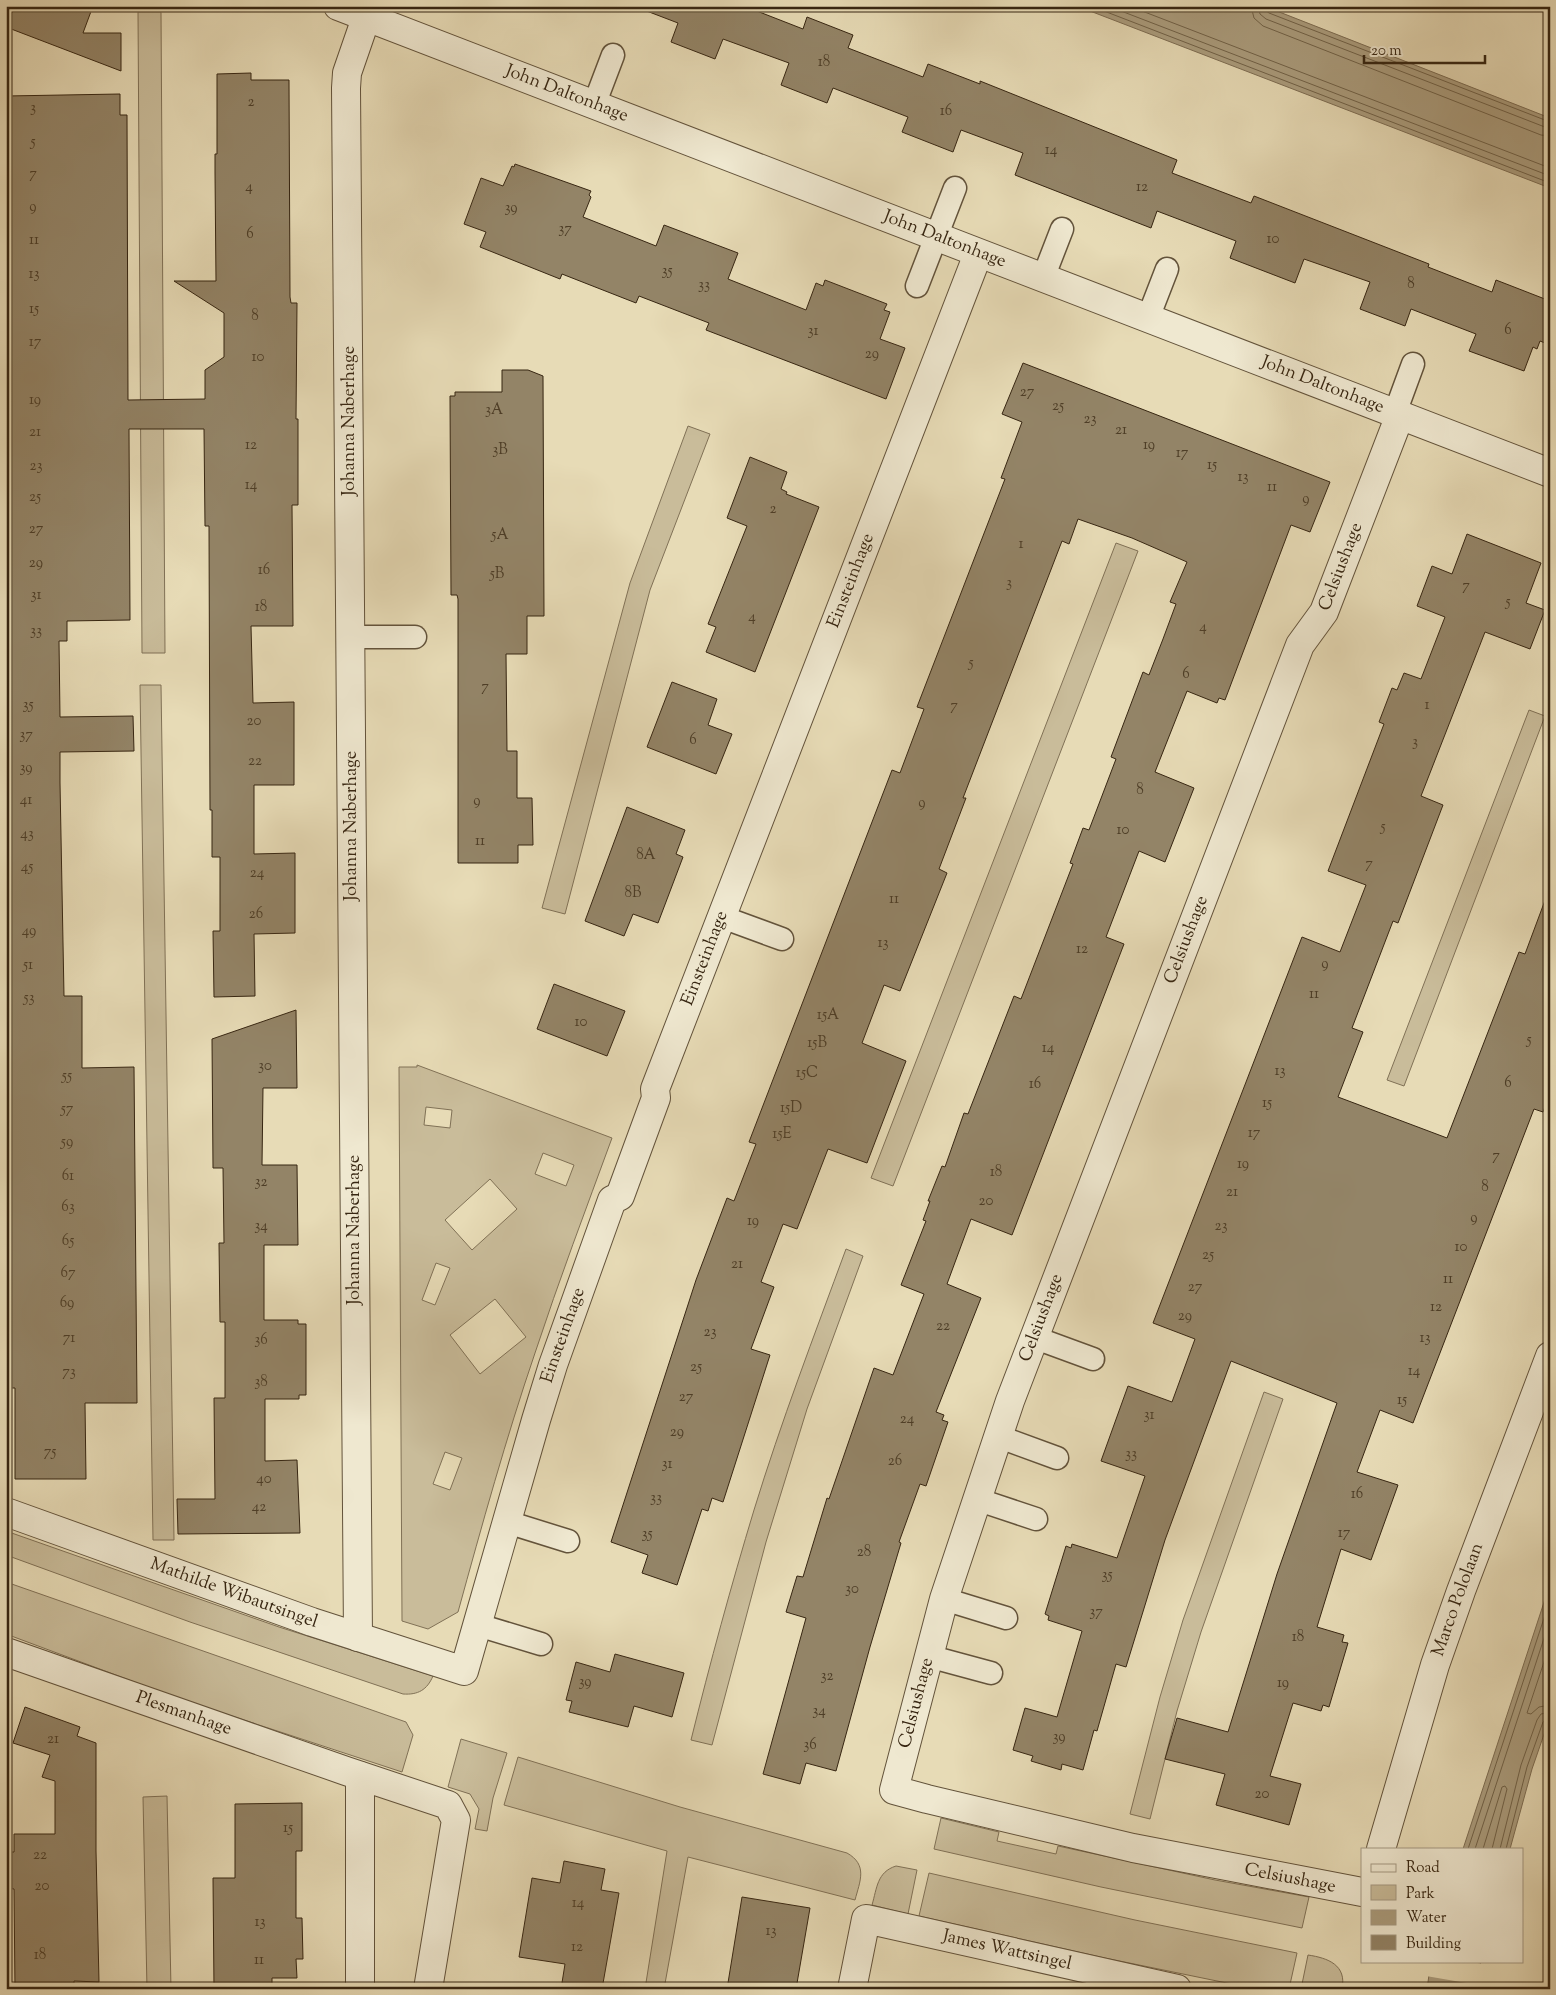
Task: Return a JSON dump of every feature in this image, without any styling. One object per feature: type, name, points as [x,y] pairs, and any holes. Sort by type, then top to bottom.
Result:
[{"type":"street","name":"John Daltonhage","points":[[338,6],[369,12],[594,105],[1550,473]]},
{"type":"street","name":"Johanna Naberhage","points":[[358,1637],[352,1026],[352,637],[346,78],[369,12]]},
{"type":"street","name":"Einsteinhage","points":[[464,1671],[536,1420],[573,1308],[612,1200],[620,1196],[656,1098],[655,1089],[978,254]]},
{"type":"street","name":"Celsiushage","points":[[1361,1892],[1133,1848],[936,1802],[894,1790],[944,1599],[976,1499],[1033,1337],[1300,645],[1324,612],[1398,414]]},
{"type":"street","name":"Marco Pololaan","points":[[1381,1848],[1433,1674],[1461,1591],[1550,1356]]},
{"type":"street","name":"Mathilde Wibautsingel","points":[[6,1512],[312,1622],[464,1671]]},
{"type":"street","name":"Plesmanhage","points":[[6,1652],[448,1805],[456,1820],[428,1989]]},
{"type":"street","points":[[360,1776],[360,1989]]},
{"type":"street","name":"James Wattsingel","points":[[852,1989],[866,1919],[1177,1989]]},
{"type":"lane","points":[[594,105],[613,55]]},
{"type":"lane","points":[[917,286],[955,188]]},
{"type":"lane","points":[[1043,278],[1062,228]]},
{"type":"lane","points":[[1148,318],[1166,269]]},
{"type":"lane","points":[[1398,414],[1413,364]]},
{"type":"lane","points":[[352,637],[415,637]]},
{"type":"lane","points":[[722,917],[782,939]]},
{"type":"lane","points":[[1033,1337],[1093,1359]]},
{"type":"lane","points":[[998,1436],[1057,1458]]},
{"type":"lane","points":[[976,1499],[1036,1519]]},
{"type":"lane","points":[[507,1522],[568,1540]]},
{"type":"lane","points":[[944,1599],[1006,1618]]},
{"type":"lane","points":[[478,1625],[540,1644]]},
{"type":"lane","points":[[928,1656],[991,1674]]},
{"type":"green space","points":[[138,12],[161,12],[165,653],[142,653]]},
{"type":"green space","points":[[688,426],[710,434],[650,590],[565,914],[542,908],[630,583]]},
{"type":"green space","points":[[1116,543],[1138,551],[893,1186],[871,1178]]},
{"type":"green space","points":[[140,685],[161,685],[174,1540],[153,1540]]},
{"type":"green space","points":[[1529,710],[1545,716],[1404,1086],[1387,1080]]},
{"type":"green space","points":[[417,1065],[612,1138],[524,1385],[458,1612],[428,1629],[402,1621],[399,1067],[417,1067]],"holes":[[[426,1107],[452,1110],[450,1128],[424,1125]],[[543,1153],[574,1165],[566,1186],[535,1174]],[[490,1179],[517,1209],[472,1250],[445,1220]],[[436,1263],[450,1268],[435,1305],[422,1300]],[[495,1299],[526,1337],[480,1374],[450,1335]],[[445,1452],[462,1458],[450,1490],[433,1484]]]},
{"type":"green space","points":[[846,1249],[863,1256],[807,1409],[766,1542],[712,1745],[691,1740],[737,1567],[764,1477]]},
{"type":"green space","points":[[1264,1392],[1283,1399],[1201,1632],[1177,1711],[1150,1819],[1130,1814],[1160,1697],[1183,1620]]},
{"type":"green space","points":[[6,1531],[279,1627],[433,1676],[428,1685],[421,1691],[413,1694],[403,1694],[190,1622],[6,1555]]},
{"type":"green space","points":[[6,1582],[406,1722],[413,1735],[402,1772],[180,1699],[6,1634]]},
{"type":"green space","points":[[461,1739],[507,1753],[493,1798],[487,1831],[475,1829],[479,1809],[470,1794],[448,1787]]},
{"type":"green space","points":[[518,1757],[680,1807],[847,1853],[854,1858],[860,1868],[861,1874],[855,1900],[688,1857],[664,1989],[645,1989],[667,1851],[504,1805]]},
{"type":"green space","points":[[167,1796],[171,1989],[147,1989],[143,1797]]},
{"type":"green space","points":[[941,1818],[999,1832],[997,1841],[1056,1854],[1058,1846],[1215,1880],[1309,1897],[1302,1928],[1101,1887],[934,1849]]},
{"type":"green space","points":[[896,1866],[917,1870],[908,1914],[872,1905],[881,1876]]},
{"type":"green space","points":[[929,1873],[1135,1920],[1297,1953],[1289,1989],[1256,1989],[1105,1958],[919,1916]]},
{"type":"green space","points":[[1308,1955],[1322,1958],[1339,1968],[1343,1981],[1342,1989],[1301,1989]]},
{"type":"water","points":[[1077,6],[1264,6],[1550,118],[1550,188]]},
{"type":"water","points":[[1550,1584],[1550,1717],[1532,1769],[1510,1848],[1463,1848]]},
{"type":"water","points":[[1431,1962],[1481,1962],[1475,1989],[1427,1989]]},
{"type":"pier","points":[[1428,1962],[1472,1962],[1483,1964],[1478,1985],[1426,1976]]},
{"type":"building","points":[[6,6],[93,6],[83,33],[121,33],[121,71],[6,27]]},
{"type":"building","points":[[644,6],[744,6],[803,29],[807,17],[853,35],[848,48],[923,77],[928,64],[980,84],[980,81],[1177,160],[1172,173],[1251,203],[1254,196],[1429,264],[1428,267],[1492,292],[1496,280],[1550,301],[1550,345],[1540,341],[1537,349],[1533,347],[1524,371],[1469,351],[1476,334],[1411,309],[1405,326],[1360,309],[1370,282],[1304,259],[1295,283],[1230,258],[1236,241],[1157,211],[1151,228],[1015,175],[1023,153],[961,130],[953,152],[902,132],[908,117],[833,88],[827,103],[781,85],[789,63],[723,39],[715,59],[671,42],[678,23],[644,10]]},
{"type":"building","points":[[251,73],[251,80],[289,80],[290,297],[291,303],[297,303],[296,419],[298,419],[298,505],[292,505],[293,626],[251,626],[253,703],[294,702],[294,785],[254,785],[254,854],[295,853],[295,933],[254,934],[255,996],[214,997],[213,931],[220,931],[220,857],[212,857],[212,810],[210,810],[209,526],[205,526],[204,429],[129,429],[130,620],[67,621],[67,641],[59,641],[60,717],[133,716],[134,751],[60,752],[60,783],[64,996],[82,996],[82,1068],[134,1067],[137,1403],[85,1403],[86,1479],[15,1479],[15,1388],[11,1388],[8,1123],[6,96],[120,94],[120,115],[127,115],[128,400],[205,399],[205,370],[224,357],[224,313],[174,281],[216,281],[215,154],[217,154],[217,74]]},
{"type":"building","points":[[515,164],[591,191],[589,195],[591,197],[583,217],[656,246],[664,225],[738,253],[728,279],[806,310],[816,283],[823,286],[825,280],[887,304],[884,310],[890,312],[880,339],[905,348],[886,399],[706,330],[709,323],[639,296],[636,303],[562,274],[560,279],[480,247],[486,232],[464,224],[481,178],[503,186],[512,166],[514,167]]},
{"type":"building","points":[[1023,363],[1330,482],[1310,532],[1291,525],[1225,700],[1219,698],[1217,703],[1187,691],[1155,772],[1194,788],[1165,862],[1139,851],[1106,937],[1124,944],[1012,1235],[971,1219],[947,1284],[981,1298],[936,1412],[944,1415],[942,1420],[948,1422],[926,1486],[920,1484],[899,1542],[901,1543],[836,1771],[806,1763],[800,1784],[763,1774],[806,1618],[786,1612],[797,1576],[803,1577],[827,1498],[829,1499],[874,1368],[893,1375],[924,1294],[901,1285],[926,1221],[923,1220],[930,1201],[928,1201],[942,1166],[945,1167],[964,1113],[968,1114],[1014,996],[1021,999],[1073,864],[1070,863],[1083,828],[1089,830],[1116,759],[1111,757],[1143,672],[1149,675],[1163,639],[1176,604],[1170,602],[1187,562],[1132,538],[1078,519],[1069,544],[1062,541],[963,798],[966,798],[939,869],[947,873],[900,991],[884,985],[862,1043],[906,1061],[867,1163],[828,1149],[797,1229],[783,1224],[761,1282],[774,1287],[751,1349],[770,1355],[723,1502],[712,1498],[708,1511],[702,1509],[677,1585],[642,1573],[648,1555],[611,1542],[696,1280],[727,1198],[734,1201],[756,1144],[749,1142],[892,770],[900,773],[924,709],[917,707],[1005,479],[1001,478],[1022,422],[1002,414]]},
{"type":"building","points":[[502,370],[528,370],[543,376],[544,616],[527,616],[527,654],[506,654],[507,751],[517,751],[517,798],[532,798],[533,845],[518,845],[518,863],[458,863],[458,599],[457,595],[451,595],[450,396],[455,396],[455,392],[502,392]]},
{"type":"building","points":[[750,457],[787,472],[781,489],[787,492],[786,494],[819,507],[755,672],[706,652],[716,627],[708,624],[747,526],[727,518]]},
{"type":"building","points":[[1467,534],[1541,563],[1526,603],[1545,610],[1530,649],[1485,632],[1421,796],[1443,805],[1398,923],[1393,921],[1352,1028],[1363,1032],[1338,1097],[1447,1138],[1519,952],[1525,954],[1547,895],[1550,896],[1550,1093],[1543,1112],[1534,1109],[1413,1423],[1380,1410],[1357,1472],[1398,1485],[1371,1560],[1341,1549],[1317,1627],[1344,1635],[1342,1642],[1348,1643],[1329,1707],[1323,1705],[1321,1711],[1293,1703],[1270,1776],[1301,1784],[1289,1825],[1216,1805],[1225,1774],[1165,1759],[1177,1718],[1228,1732],[1277,1574],[1337,1403],[1231,1361],[1165,1540],[1126,1667],[1116,1664],[1097,1731],[1094,1730],[1083,1770],[1062,1764],[1061,1770],[1031,1761],[1033,1756],[1013,1750],[1025,1708],[1057,1717],[1082,1631],[1048,1620],[1049,1616],[1045,1614],[1066,1546],[1071,1548],[1072,1544],[1117,1558],[1145,1476],[1101,1461],[1128,1386],[1172,1402],[1195,1339],[1153,1323],[1302,937],[1340,952],[1366,885],[1328,871],[1384,724],[1379,722],[1392,688],[1397,690],[1404,673],[1421,679],[1445,617],[1417,606],[1432,566],[1452,574]]},
{"type":"building","points":[[672,682],[717,699],[708,725],[732,734],[716,774],[647,747]]},
{"type":"building","points":[[627,807],[685,830],[676,854],[683,857],[658,923],[633,914],[624,936],[585,921]]},
{"type":"building","points":[[554,984],[625,1011],[607,1056],[537,1029]]},
{"type":"building","points":[[296,1010],[297,1088],[263,1088],[262,1165],[297,1165],[298,1245],[264,1245],[264,1320],[298,1320],[298,1324],[306,1324],[306,1395],[299,1395],[299,1399],[265,1399],[265,1461],[297,1460],[300,1533],[178,1534],[177,1499],[215,1499],[214,1398],[225,1398],[225,1322],[220,1322],[219,1243],[224,1243],[223,1168],[213,1168],[212,1039]]},
{"type":"building","points":[[615,1654],[684,1673],[672,1717],[634,1706],[628,1727],[569,1712],[572,1701],[566,1700],[576,1662],[610,1672]]},
{"type":"building","points":[[25,1707],[80,1727],[77,1736],[96,1743],[99,1982],[74,1981],[74,1989],[15,1989],[14,1889],[7,1888],[7,1852],[14,1852],[14,1834],[55,1834],[55,1781],[42,1777],[50,1755],[13,1743]]},
{"type":"building","points":[[302,1803],[302,1851],[296,1851],[296,1918],[302,1918],[303,1959],[296,1959],[297,1978],[272,1978],[272,1989],[214,1989],[213,1878],[235,1878],[235,1804]]},
{"type":"building","points":[[564,1861],[605,1869],[601,1890],[619,1893],[602,1989],[561,1989],[565,1964],[519,1957],[532,1878],[560,1883]]},
{"type":"building","points":[[742,1897],[810,1908],[796,1989],[727,1989]]}]
